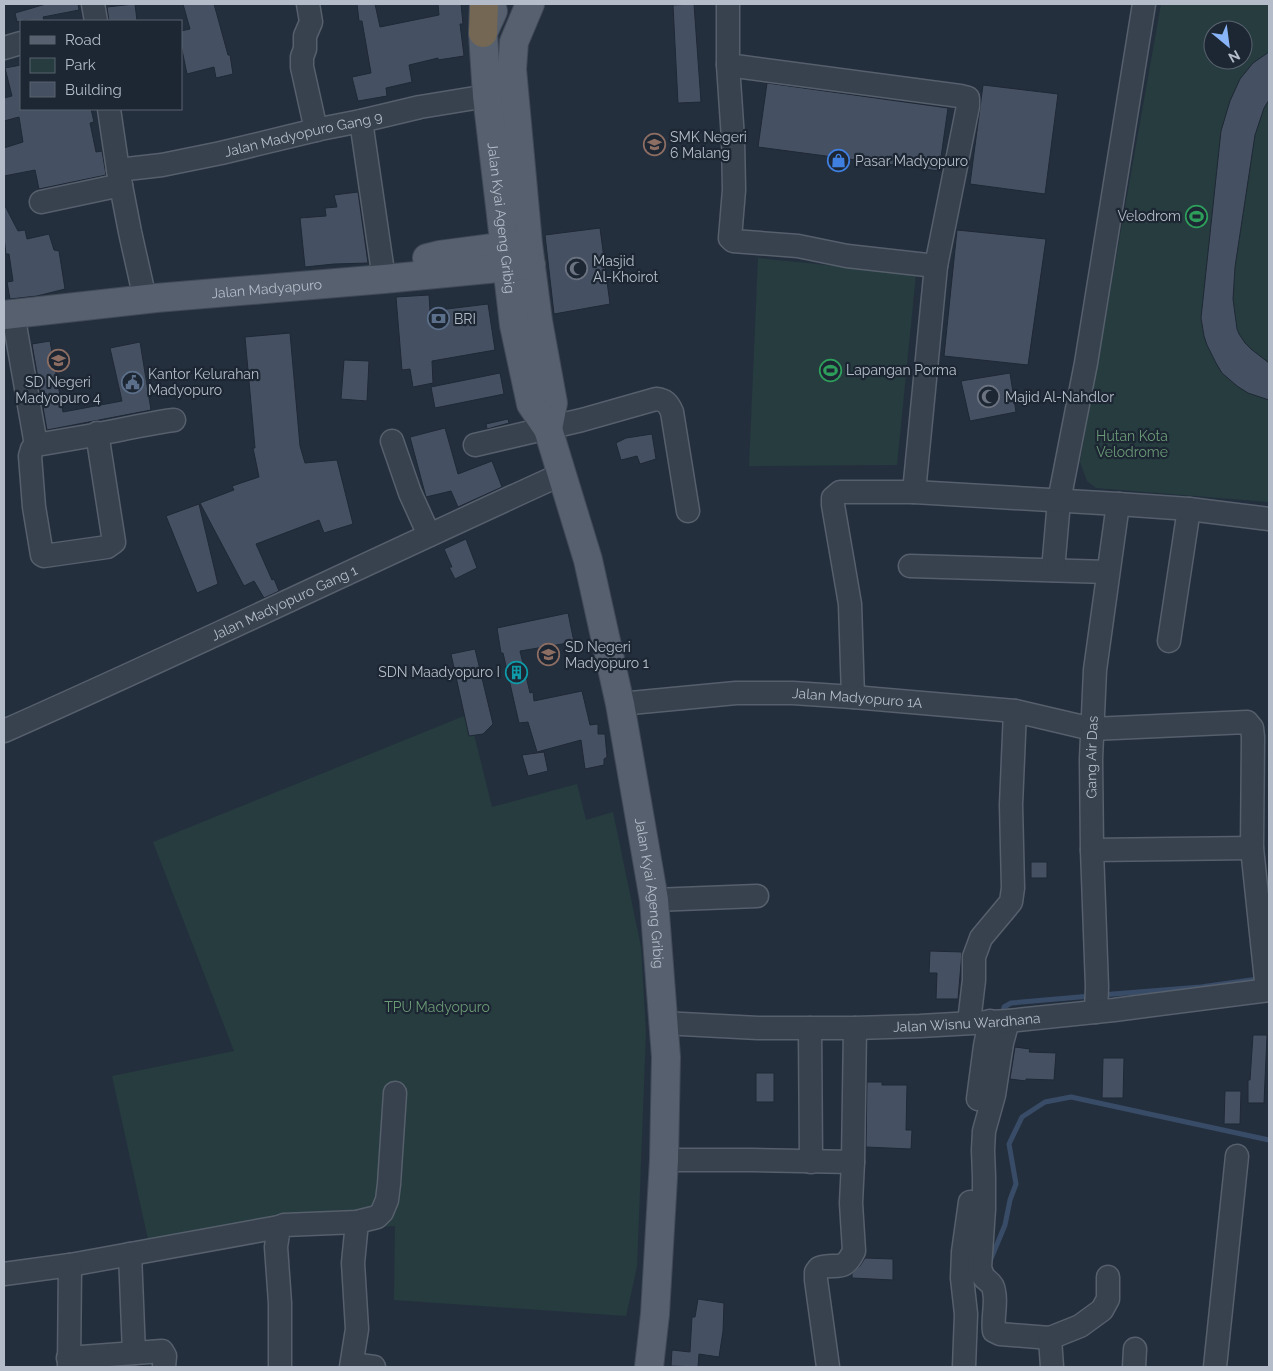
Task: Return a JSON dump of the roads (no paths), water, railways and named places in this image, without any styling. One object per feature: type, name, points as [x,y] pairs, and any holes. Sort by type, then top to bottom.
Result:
[{"type":"highway","points":[[483,33],[484,4]]},
{"type":"main road","name":"Jalan Kyai Ageng Gribig","points":[[496,4],[483,33],[487,96],[518,256],[538,321],[553,403],[548,429],[614,643],[620,704],[654,900],[666,1057],[664,1160],[649,1367]]},
{"type":"main road","name":"Jalan Kyai Ageng Gribig","points":[[518,256],[512,68],[514,42],[530,4]]},
{"type":"main road","name":"Jalan Madyapuro","points":[[9,315],[145,299],[392,278],[518,256]]},
{"type":"street","points":[[93,4],[96,20]]},
{"type":"street","points":[[308,4],[311,22],[305,36],[302,68],[316,130]]},
{"type":"street","points":[[474,4],[476,20],[483,33]]},
{"type":"street","points":[[728,4],[728,65],[734,190],[731,240],[798,246],[847,256],[936,266]]},
{"type":"street","points":[[1053,570],[1060,501],[1087,354],[1144,4]]},
{"type":"street","points":[[4,48],[20,43]]},
{"type":"street","points":[[728,65],[968,98],[936,266],[914,492]]},
{"type":"street","name":"Jalan Madyopuro Gang 9","points":[[41,202],[162,165],[420,107],[487,96]]},
{"type":"street","points":[[109,110],[130,232],[145,299]]},
{"type":"street","points":[[361,121],[392,278]]},
{"type":"street","points":[[9,315],[36,445]]},
{"type":"street","points":[[475,445],[548,429],[656,400],[663,400],[669,404],[672,412],[688,511]]},
{"type":"street","points":[[97,433],[114,542],[107,547],[44,556],[42,555],[34,507],[30,456],[32,448],[36,445],[97,433],[174,420]]},
{"type":"street","points":[[392,441],[410,493],[429,534]]},
{"type":"street","name":"Jalan Madyopuro Gang 1","points":[[4,731],[107,686],[429,534],[549,480],[562,476]]},
{"type":"street","points":[[854,697],[850,604],[833,505],[833,498],[840,492],[914,492],[1118,504],[1189,509],[1269,519]]},
{"type":"street","name":"Gang Air Das","points":[[1096,1000],[1092,850],[1092,728],[1095,670],[1118,504]]},
{"type":"street","points":[[1169,641],[1189,509]]},
{"type":"street","points":[[910,566],[1108,572]]},
{"type":"street","name":"Jalan Madyopuro 1A","points":[[620,704],[736,693],[793,693],[1015,711],[1092,728],[1247,722],[1252,728],[1253,737],[1252,848]]},
{"type":"street","points":[[964,1367],[966,1314],[975,1272],[984,1208],[983,1150],[987,1094],[1002,1043],[994,1021],[974,980],[974,957],[982,938],[1011,902],[1013,888],[1011,805],[1015,711]]},
{"type":"street","points":[[1092,850],[1252,848],[1268,990]]},
{"type":"street","points":[[654,900],[757,896]]},
{"type":"street","name":"Jalan Wisnu Wardhana","points":[[663,1023],[758,1028],[855,1028],[994,1021],[1096,1000],[1268,990]]},
{"type":"street","points":[[810,1028],[811,1162]]},
{"type":"street","points":[[828,1367],[816,1275],[818,1268],[823,1266],[842,1266],[851,1258],[854,1251],[851,1203],[855,1028]]},
{"type":"street","points":[[4,1274],[70,1267],[284,1225],[357,1222],[377,1217],[382,1212],[387,1200],[395,1093]]},
{"type":"street","points":[[1215,1367],[1236,1156]]},
{"type":"street","points":[[664,1160],[853,1162]]},
{"type":"street","points":[[357,1222],[353,1263],[357,1330],[352,1366],[374,1367]]},
{"type":"street","points":[[279,1227],[276,1247],[280,1303],[280,1367]]},
{"type":"street","points":[[130,1254],[134,1353]]},
{"type":"street","points":[[70,1267],[69,1363],[134,1353],[162,1351],[164,1367]]},
{"type":"street","points":[[975,1272],[990,1282],[994,1290],[994,1331],[1000,1334],[1050,1338],[1080,1326],[1102,1310],[1108,1299],[1108,1277]]},
{"type":"street","points":[[1050,1338],[1052,1367]]},
{"type":"waterway","points":[[1101,995],[1201,987],[1258,979]]},
{"type":"waterway","points":[[1002,1015],[1004,1007],[1011,1003],[1091,996]]},
{"type":"waterway","points":[[990,1261],[1005,1225],[1010,1200],[1016,1184],[1009,1144],[1022,1117],[1045,1102],[1071,1097],[1269,1140]]},
{"type":"place","name":"SMK Negeri 6 Malang","points":[[654,145]]},
{"type":"place","name":"Pasar Madyopuro","points":[[839,161]]},
{"type":"place","name":"Velodrom","points":[[1197,216]]},
{"type":"place","name":"Masjid Al-Khoirot","points":[[577,269]]},
{"type":"place","name":"BRI","points":[[438,319]]},
{"type":"place","name":"SD Negeri Madyopuro 4","points":[[58,360]]},
{"type":"place","name":"Lapangan Porma","points":[[830,370]]},
{"type":"place","name":"Kantor Kelurahan Madyopuro","points":[[132,382]]},
{"type":"place","name":"Majid Al-Nahdlor","points":[[989,397]]},
{"type":"place","name":"SD Negeri Madyopuro 1","points":[[549,655]]},
{"type":"place","name":"SDN Maadyopuro I","points":[[516,672]]},
{"type":"park label","name":"Hutan Kota Velodrome","points":[[1132,444]]},
{"type":"park label","name":"TPU Madyopuro","points":[[437,1007]]}]
